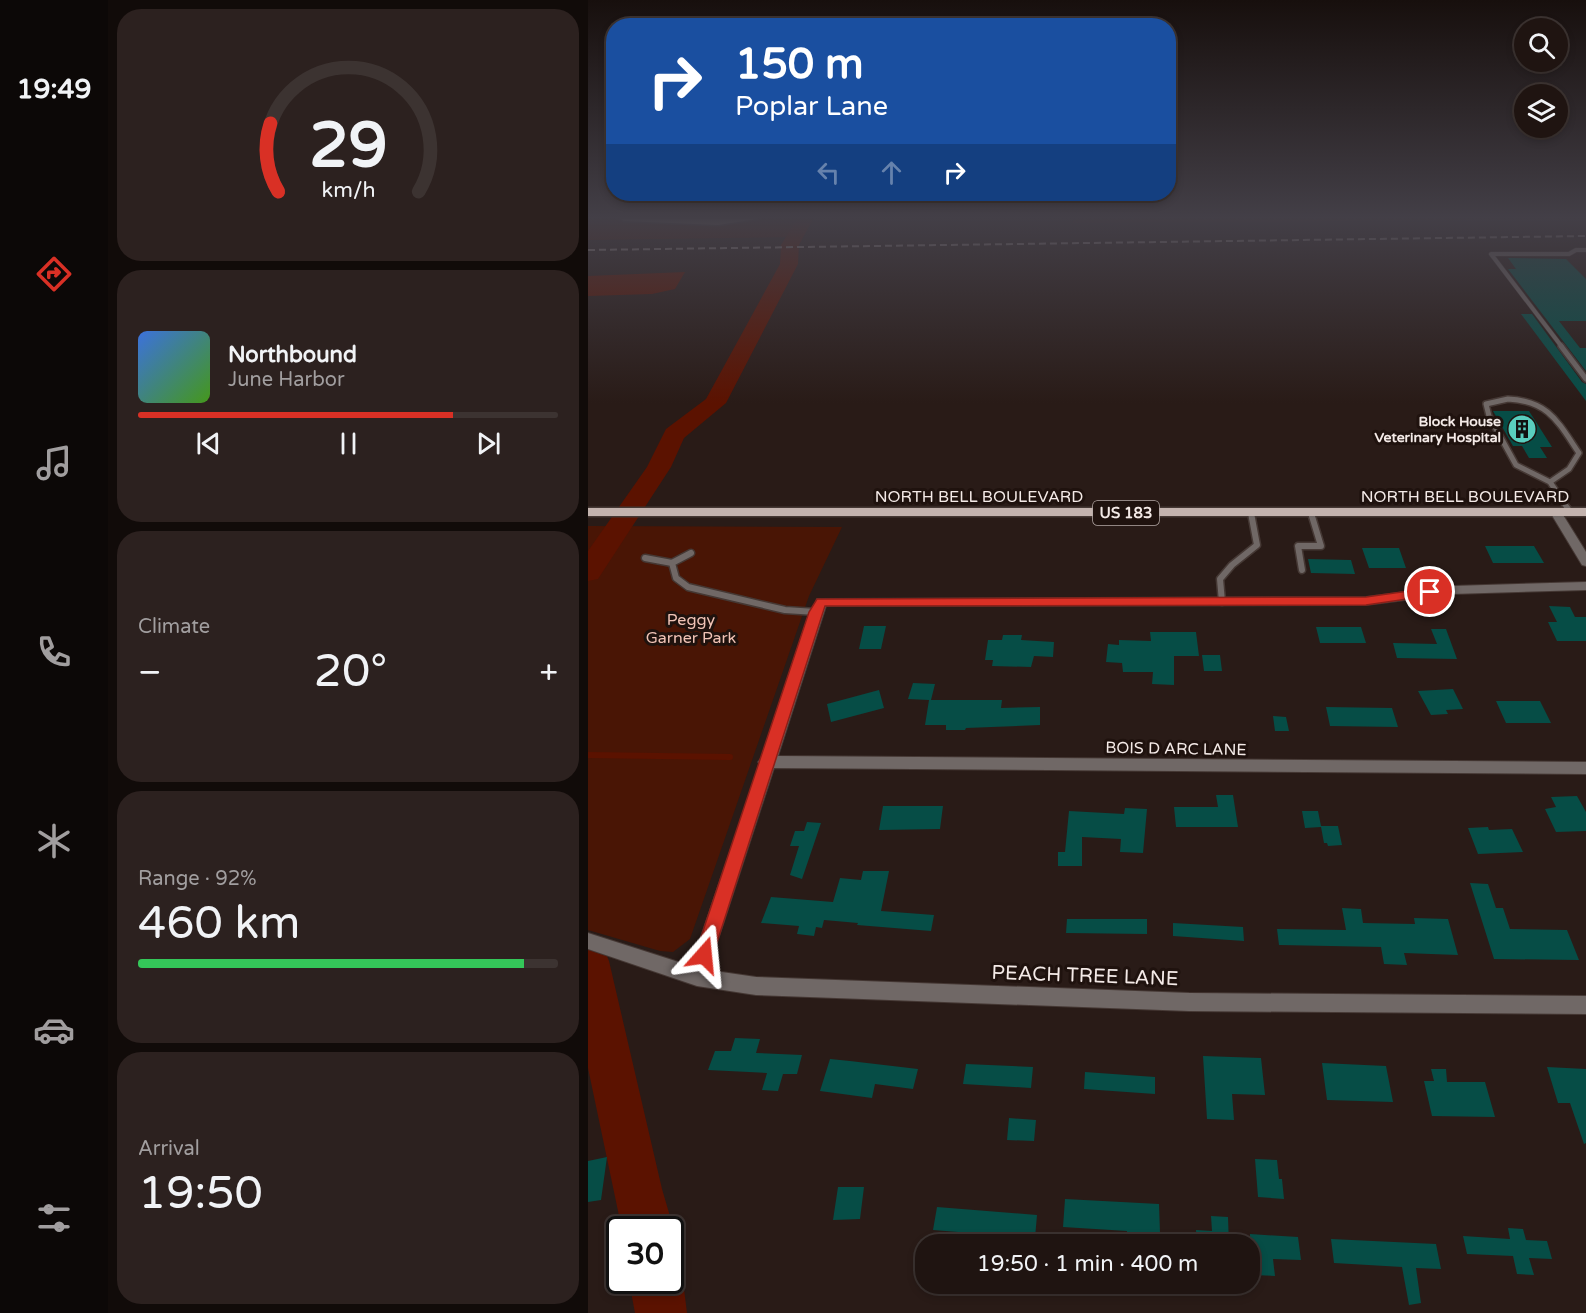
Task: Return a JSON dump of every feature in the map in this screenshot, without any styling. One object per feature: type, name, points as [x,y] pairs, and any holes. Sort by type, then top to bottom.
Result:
[{"type":"main road","name":"NORTH BELL BOULEVARD","points":[[588,512],[1586,512]]},
{"type":"street","points":[[1556,512],[1580,544],[1586,562]]},
{"type":"street","points":[[697,977],[818,607],[1366,601],[1452,590],[1586,586]]},
{"type":"street","name":"BOIS D ARC LANE","points":[[766,762],[1586,768]]},
{"type":"street","name":"PEACH TREE LANE","points":[[588,941],[697,977],[756,986],[1189,1002],[1586,1005]]},
{"type":"lane","points":[[1511,280],[1586,379]]},
{"type":"lane","points":[[1550,482],[1569,469],[1579,453],[1554,417],[1545,407],[1532,402],[1515,399],[1492,400],[1486,404],[1489,416],[1516,465],[1550,482],[1570,512]]},
{"type":"lane","points":[[1222,602],[1220,579],[1232,565],[1257,545],[1251,513]]},
{"type":"lane","points":[[1302,570],[1298,546],[1320,546],[1311,513]]},
{"type":"lane","points":[[645,558],[672,563],[691,554]]},
{"type":"lane","points":[[672,563],[672,573],[677,582],[688,587],[776,608],[818,607]]},
{"type":"green space","name":"Peggy Garner Park","points":[[588,526],[842,527],[809,596],[690,939],[673,952],[660,951],[588,930]]},
{"type":"shaded area","points":[[588,280],[680,280],[675,289],[652,294],[588,296]]},
{"type":"building","points":[[1517,280],[1586,280],[1586,321],[1559,321],[1580,348],[1586,348],[1586,371]]},
{"type":"building","points":[[1521,314],[1532,314],[1582,382],[1586,384],[1586,401]]},
{"type":"building","name":"Block House Veterinary Hospital","points":[[1493,411],[1529,411],[1552,447],[1540,447],[1547,458],[1529,458],[1522,446],[1513,446]]},
{"type":"building","points":[[1485,546],[1534,546],[1544,563],[1493,563]]},
{"type":"building","points":[[1362,548],[1399,548],[1406,568],[1369,568]]},
{"type":"building","points":[[1308,559],[1351,560],[1355,574],[1311,573]]},
{"type":"building","points":[[1549,606],[1570,607],[1575,617],[1586,617],[1586,641],[1557,641],[1548,622],[1557,622]]},
{"type":"building","points":[[864,626],[886,626],[881,649],[859,649]]},
{"type":"building","points":[[1316,627],[1361,627],[1366,643],[1320,643]]},
{"type":"building","points":[[1431,629],[1446,629],[1457,659],[1397,658],[1393,643],[1437,644]]},
{"type":"building","points":[[1150,632],[1196,632],[1199,656],[1174,656],[1174,685],[1152,684],[1153,672],[1123,672],[1122,663],[1106,662],[1108,644],[1119,645],[1119,640],[1151,641]]},
{"type":"building","points":[[1003,635],[1022,635],[1021,640],[1054,642],[1053,657],[1034,656],[1031,667],[992,666],[993,660],[985,660],[988,640],[1002,640]]},
{"type":"building","points":[[1202,655],[1220,655],[1222,671],[1204,671]]},
{"type":"building","points":[[913,683],[935,684],[931,700],[1002,700],[1001,708],[1040,707],[1040,725],[946,730],[946,725],[925,725],[929,700],[908,699]]},
{"type":"building","points":[[1453,689],[1463,709],[1446,710],[1448,714],[1431,715],[1418,691]]},
{"type":"building","points":[[879,690],[884,708],[831,722],[827,704]]},
{"type":"building","points":[[1496,701],[1540,701],[1551,723],[1506,723]]},
{"type":"building","points":[[1326,707],[1392,708],[1398,727],[1330,726]]},
{"type":"building","points":[[1273,716],[1286,717],[1289,731],[1275,731]]},
{"type":"building","points":[[1216,795],[1233,795],[1238,827],[1176,827],[1174,807],[1218,807]]},
{"type":"building","points":[[1577,796],[1586,812],[1586,831],[1556,832],[1545,809],[1556,807],[1551,797]]},
{"type":"building","points":[[883,806],[943,806],[940,829],[879,830]]},
{"type":"building","points":[[1125,808],[1147,809],[1143,853],[1120,852],[1121,839],[1082,837],[1082,866],[1058,866],[1058,852],[1065,852],[1069,811],[1124,814]]},
{"type":"building","points":[[1302,811],[1318,811],[1321,826],[1338,826],[1342,845],[1328,846],[1324,843],[1321,827],[1305,828]]},
{"type":"building","points":[[807,822],[821,823],[802,879],[790,875],[799,846],[790,846],[795,831],[804,831]]},
{"type":"building","points":[[1488,827],[1489,830],[1512,829],[1523,852],[1478,854],[1468,828]]},
{"type":"building","points":[[863,871],[889,871],[881,911],[934,915],[931,931],[824,920],[822,928],[816,927],[814,936],[797,934],[799,926],[761,923],[771,897],[833,902],[840,878],[861,880]]},
{"type":"building","points":[[1470,883],[1488,884],[1496,908],[1503,908],[1510,929],[1567,930],[1579,960],[1494,959]]},
{"type":"building","points":[[1342,908],[1361,909],[1363,923],[1415,924],[1414,918],[1448,919],[1458,955],[1404,953],[1407,965],[1384,964],[1381,947],[1279,945],[1277,929],[1346,930]]},
{"type":"building","points":[[1067,919],[1147,919],[1147,934],[1066,933]]},
{"type":"building","points":[[1173,923],[1243,927],[1244,941],[1173,936]]},
{"type":"building","points":[[735,1038],[760,1039],[756,1053],[802,1055],[797,1074],[783,1074],[778,1091],[762,1090],[767,1073],[708,1070],[715,1051],[731,1051]]},
{"type":"building","points":[[1203,1056],[1261,1058],[1265,1095],[1232,1094],[1234,1120],[1207,1119]]},
{"type":"building","points":[[830,1059],[918,1069],[913,1089],[875,1084],[872,1098],[820,1091]]},
{"type":"building","points":[[1322,1063],[1386,1066],[1393,1102],[1327,1100]]},
{"type":"building","points":[[966,1064],[1033,1067],[1031,1088],[963,1084]]},
{"type":"building","points":[[1547,1067],[1586,1069],[1586,1143],[1584,1144],[1570,1103],[1558,1103]]},
{"type":"building","points":[[1431,1069],[1446,1069],[1447,1082],[1485,1082],[1495,1117],[1432,1116],[1424,1081],[1434,1081]]},
{"type":"building","points":[[1085,1072],[1155,1077],[1155,1094],[1084,1089]]},
{"type":"building","points":[[1009,1118],[1036,1120],[1034,1141],[1007,1140]]},
{"type":"building","points":[[607,1157],[601,1200],[588,1202],[588,1161]]},
{"type":"building","points":[[1255,1159],[1277,1160],[1284,1199],[1258,1197]]},
{"type":"building","points":[[838,1187],[864,1187],[860,1219],[833,1220]]},
{"type":"building","points":[[1065,1199],[1159,1204],[1160,1233],[1127,1234],[1127,1231],[1063,1227]]},
{"type":"building","points":[[937,1207],[1037,1215],[1035,1234],[984,1234],[933,1230]]},
{"type":"building","points":[[1211,1216],[1228,1217],[1229,1234],[1196,1234],[1196,1230],[1212,1231]]},
{"type":"building","points":[[1508,1228],[1523,1229],[1526,1240],[1547,1241],[1552,1259],[1529,1258],[1534,1275],[1517,1274],[1513,1256],[1467,1254],[1463,1236],[1510,1239]]},
{"type":"building","points":[[1260,1235],[1298,1237],[1301,1260],[1273,1259],[1275,1276],[1260,1275]]},
{"type":"building","points":[[1331,1239],[1436,1244],[1441,1269],[1416,1268],[1421,1303],[1409,1305],[1402,1267],[1334,1263]]},
{"type":"waterway","points":[[588,572],[659,467],[674,434],[715,403],[780,280]]},
{"type":"waterway","points":[[588,755],[730,757]]},
{"type":"waterway","points":[[588,961],[644,1216]]},
{"type":"waterway","points":[[658,1294],[661,1310]]},
{"type":"place","name":"Block House Veterinary Hospital","points":[[1522,429]]},
{"type":"route","points":[[704,955],[821,602],[1366,601],[1430,592]]}]
